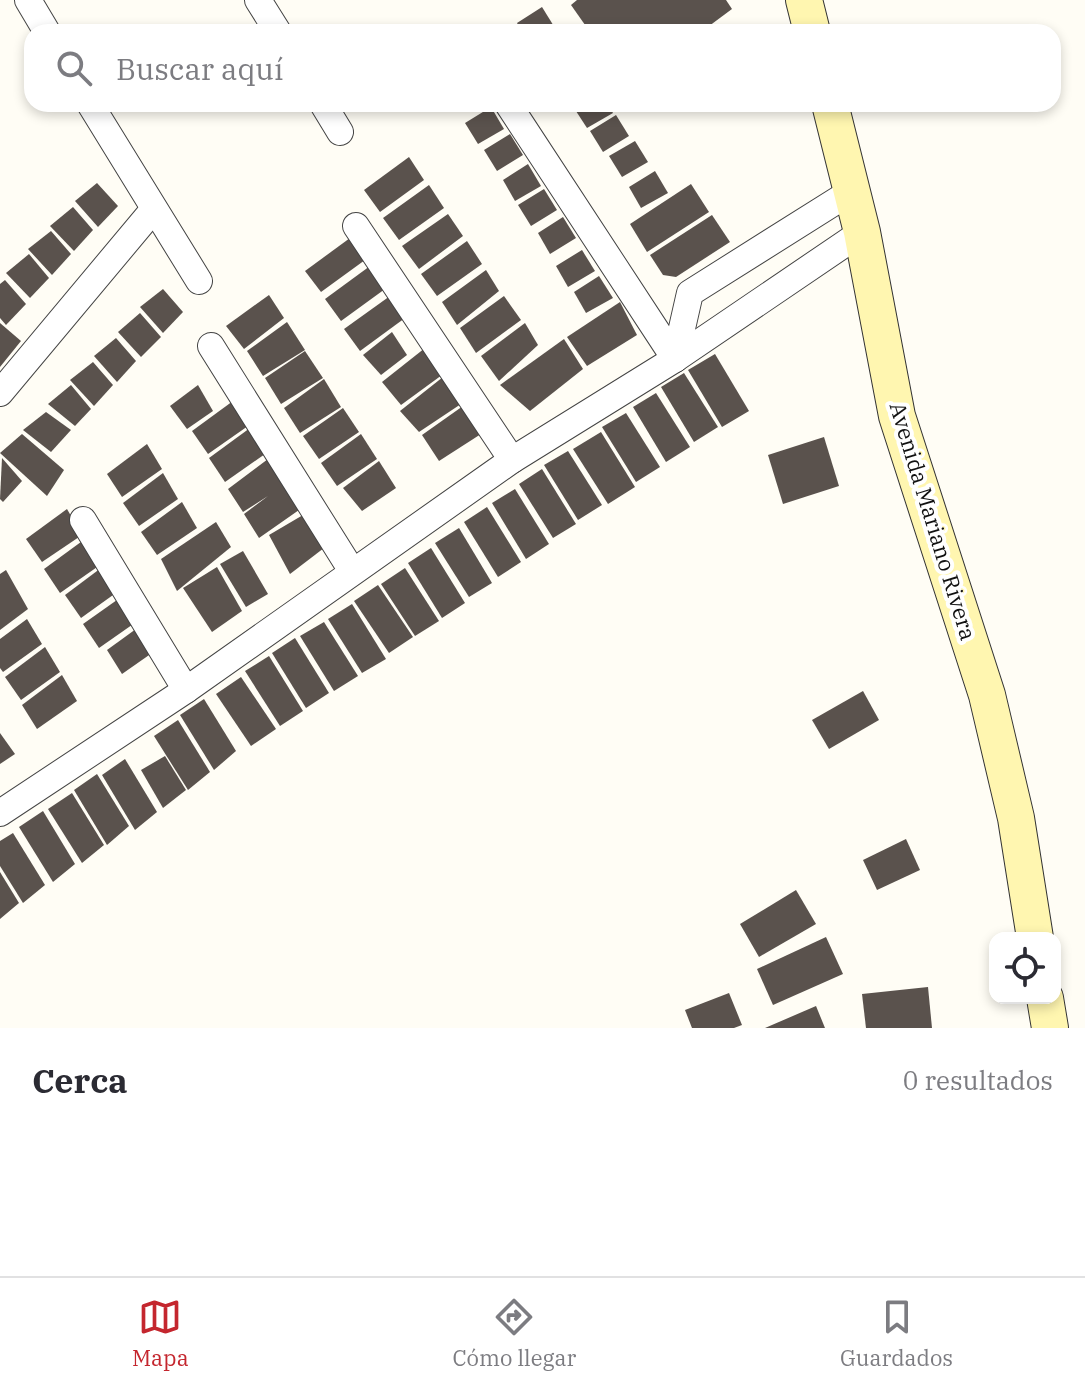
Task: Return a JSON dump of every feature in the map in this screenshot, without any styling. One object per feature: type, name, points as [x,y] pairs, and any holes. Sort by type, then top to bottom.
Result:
[{"type":"main road","points":[[804,0],[810,24]]},
{"type":"main road","name":"Avenida Mariano Rivera","points":[[832,112],[862,232],[897,416],[987,695],[1016,818],[1034,932]]},
{"type":"main road","points":[[1046,1004],[1050,1028]]},
{"type":"street","points":[[28,0],[42,24]]},
{"type":"street","points":[[258,0],[273,24]]},
{"type":"street","points":[[95,112],[199,281]]},
{"type":"street","points":[[328,112],[340,132]]},
{"type":"street","points":[[513,112],[675,359]]},
{"type":"street","points":[[675,359],[690,293],[852,191]]},
{"type":"street","points":[[0,393],[153,210]]},
{"type":"street","points":[[799,225],[820,260]]},
{"type":"street","points":[[356,226],[512,460]]},
{"type":"street","points":[[0,813],[186,690],[512,460],[675,359],[862,232]]},
{"type":"street","points":[[211,346],[352,571]]},
{"type":"street","points":[[83,520],[186,690]]},
{"type":"building","points":[[577,0],[726,0],[732,9],[712,24],[584,24],[571,5]]},
{"type":"building","points":[[542,7],[553,24],[518,24]]},
{"type":"building","points":[[483,112],[494,112],[504,129],[478,144],[465,123]]},
{"type":"building","points":[[577,112],[612,112],[613,113],[587,128]]},
{"type":"building","points":[[616,115],[629,136],[603,152],[590,131]]},
{"type":"building","points":[[510,134],[523,155],[497,171],[484,150]]},
{"type":"building","points":[[635,141],[648,162],[622,177],[609,156]]},
{"type":"building","points":[[409,157],[424,180],[380,212],[364,190]]},
{"type":"building","points":[[528,164],[541,186],[515,201],[503,180]]},
{"type":"building","points":[[655,171],[668,193],[641,208],[629,187]]},
{"type":"building","points":[[97,183],[118,206],[98,227],[75,201]]},
{"type":"building","points":[[691,184],[709,212],[647,252],[630,224]]},
{"type":"building","points":[[429,185],[444,208],[399,240],[383,218]]},
{"type":"building","points":[[544,189],[557,210],[531,226],[518,205]]},
{"type":"building","points":[[73,207],[93,230],[74,251],[50,226]]},
{"type":"building","points":[[448,214],[463,236],[419,269],[402,246]]},
{"type":"building","points":[[712,215],[730,242],[676,277],[663,275],[650,255]]},
{"type":"building","points":[[563,217],[576,238],[550,254],[538,233]]},
{"type":"building","points":[[51,231],[71,254],[52,275],[28,249]]},
{"type":"building","points":[[350,238],[365,260],[321,292],[305,271]]},
{"type":"building","points":[[467,241],[482,264],[437,296],[421,274]]},
{"type":"building","points":[[582,250],[595,271],[568,287],[556,266]]},
{"type":"building","points":[[29,254],[49,278],[30,298],[6,273]]},
{"type":"building","points":[[370,266],[385,289],[341,321],[325,299]]},
{"type":"building","points":[[486,270],[499,291],[457,325],[442,302]]},
{"type":"building","points":[[599,276],[613,298],[586,313],[574,292]]},
{"type":"building","points":[[5,280],[26,304],[6,325],[0,318],[0,284]]},
{"type":"building","points":[[163,289],[183,312],[163,333],[140,307]]},
{"type":"building","points":[[269,295],[284,318],[244,349],[226,326]]},
{"type":"building","points":[[390,296],[405,318],[360,351],[344,329]]},
{"type":"building","points":[[504,296],[521,320],[476,353],[460,328]]},
{"type":"building","points":[[620,302],[637,335],[587,366],[567,337]]},
{"type":"building","points":[[140,313],[161,337],[141,357],[118,332]]},
{"type":"building","points":[[287,322],[305,350],[263,376],[247,351]]},
{"type":"building","points":[[0,323],[21,341],[0,367]]},
{"type":"building","points":[[525,323],[538,345],[499,381],[481,356]]},
{"type":"building","points":[[392,332],[407,355],[381,375],[363,355]]},
{"type":"building","points":[[116,338],[136,361],[117,382],[94,356]]},
{"type":"building","points":[[564,339],[583,369],[530,411],[500,385]]},
{"type":"building","points":[[425,348],[442,375],[401,405],[382,382]]},
{"type":"building","points":[[305,351],[323,378],[281,404],[265,378]]},
{"type":"building","points":[[715,354],[749,411],[722,427],[688,370]]},
{"type":"building","points":[[93,362],[113,385],[94,406],[70,380]]},
{"type":"building","points":[[684,373],[718,427],[694,442],[661,387]]},
{"type":"building","points":[[443,377],[461,404],[419,432],[400,411]]},
{"type":"building","points":[[324,379],[341,407],[300,433],[284,408]]},
{"type":"building","points":[[71,385],[91,409],[75,426],[48,404]]},
{"type":"building","points":[[198,385],[213,411],[187,429],[170,406]]},
{"type":"building","points":[[656,393],[690,447],[666,462],[633,407]]},
{"type":"building","points":[[233,401],[248,426],[208,454],[192,431]]},
{"type":"building","points":[[463,406],[481,434],[439,461],[422,435]]},
{"type":"building","points":[[343,408],[359,432],[319,459],[303,436]]},
{"type":"building","points":[[46,412],[71,430],[51,452],[23,430]]},
{"type":"building","points":[[626,413],[660,467],[636,482],[602,427]]},
{"type":"building","points":[[250,428],[265,454],[225,482],[209,458]]},
{"type":"building","points":[[601,432],[635,487],[608,504],[573,449]]},
{"type":"building","points":[[22,434],[64,470],[47,496],[0,453]]},
{"type":"building","points":[[361,434],[377,459],[337,486],[321,463]]},
{"type":"building","points":[[824,437],[839,486],[783,504],[768,455]]},
{"type":"building","points":[[147,444],[162,469],[122,497],[107,474]]},
{"type":"building","points":[[568,451],[602,505],[578,520],[544,465]]},
{"type":"building","points":[[2,458],[22,481],[3,502],[0,499]]},
{"type":"building","points":[[268,459],[299,510],[259,538],[244,514],[268,496],[243,512],[228,489]]},
{"type":"building","points":[[379,461],[396,488],[362,511],[343,488]]},
{"type":"building","points":[[542,469],[576,524],[553,538],[519,484]]},
{"type":"building","points":[[163,473],[178,499],[139,526],[123,503]]},
{"type":"building","points":[[515,489],[549,544],[526,559],[492,503]]},
{"type":"building","points":[[182,502],[197,528],[157,555],[141,532]]},
{"type":"building","points":[[487,507],[521,562],[498,577],[464,522]]},
{"type":"building","points":[[67,509],[82,535],[42,562],[26,539]]},
{"type":"building","points":[[303,515],[324,548],[290,574],[269,535]]},
{"type":"building","points":[[216,522],[231,547],[177,591],[161,559]]},
{"type":"building","points":[[459,528],[492,583],[469,597],[435,543]]},
{"type":"building","points":[[85,539],[100,565],[60,593],[44,569]]},
{"type":"building","points":[[431,548],[465,603],[442,618],[408,563]]},
{"type":"building","points":[[243,551],[268,594],[246,607],[220,564]]},
{"type":"building","points":[[105,565],[120,590],[81,618],[65,595]]},
{"type":"building","points":[[217,567],[242,611],[212,632],[183,588]]},
{"type":"building","points":[[405,568],[439,621],[415,636],[381,584]]},
{"type":"building","points":[[6,570],[28,609],[0,630],[0,574]]},
{"type":"building","points":[[378,585],[413,637],[389,653],[354,601]]},
{"type":"building","points":[[124,595],[139,620],[99,648],[83,624]]},
{"type":"building","points":[[352,604],[386,659],[362,673],[328,619]]},
{"type":"building","points":[[27,619],[42,644],[3,672],[0,668],[0,639]]},
{"type":"building","points":[[147,621],[162,646],[122,674],[107,650]]},
{"type":"building","points":[[324,622],[358,676],[334,691],[300,636]]},
{"type":"building","points":[[295,638],[329,693],[306,708],[272,653]]},
{"type":"building","points":[[45,647],[60,672],[21,700],[5,677]]},
{"type":"building","points":[[269,656],[303,711],[280,726],[245,671]]},
{"type":"building","points":[[62,675],[77,701],[37,729],[22,705]]},
{"type":"building","points":[[241,677],[276,729],[251,746],[216,694]]},
{"type":"building","points":[[863,691],[879,720],[829,749],[812,720]]},
{"type":"building","points":[[204,699],[236,751],[214,770],[180,715]]},
{"type":"building","points":[[178,720],[210,772],[188,790],[154,736]]},
{"type":"building","points":[[0,733],[15,754],[0,764]]},
{"type":"building","points":[[165,756],[186,790],[163,808],[141,770]]},
{"type":"building","points":[[125,759],[157,812],[135,830],[102,775]]},
{"type":"building","points":[[97,774],[129,826],[107,845],[74,790]]},
{"type":"building","points":[[72,793],[104,845],[82,863],[48,809]]},
{"type":"building","points":[[43,811],[75,864],[53,882],[19,827]]},
{"type":"building","points":[[13,833],[45,885],[23,903],[0,866],[0,841]]},
{"type":"building","points":[[906,839],[920,870],[877,890],[863,860]]},
{"type":"building","points":[[0,872],[19,903],[0,919]]},
{"type":"building","points":[[796,890],[816,924],[759,957],[740,924]]},
{"type":"building","points":[[826,937],[843,974],[773,1005],[757,969]]},
{"type":"building","points":[[928,987],[932,1028],[866,1028],[862,994]]},
{"type":"building","points":[[729,993],[742,1025],[734,1028],[692,1028],[685,1010]]},
{"type":"building","points":[[816,1006],[825,1028],[765,1028]]}]
